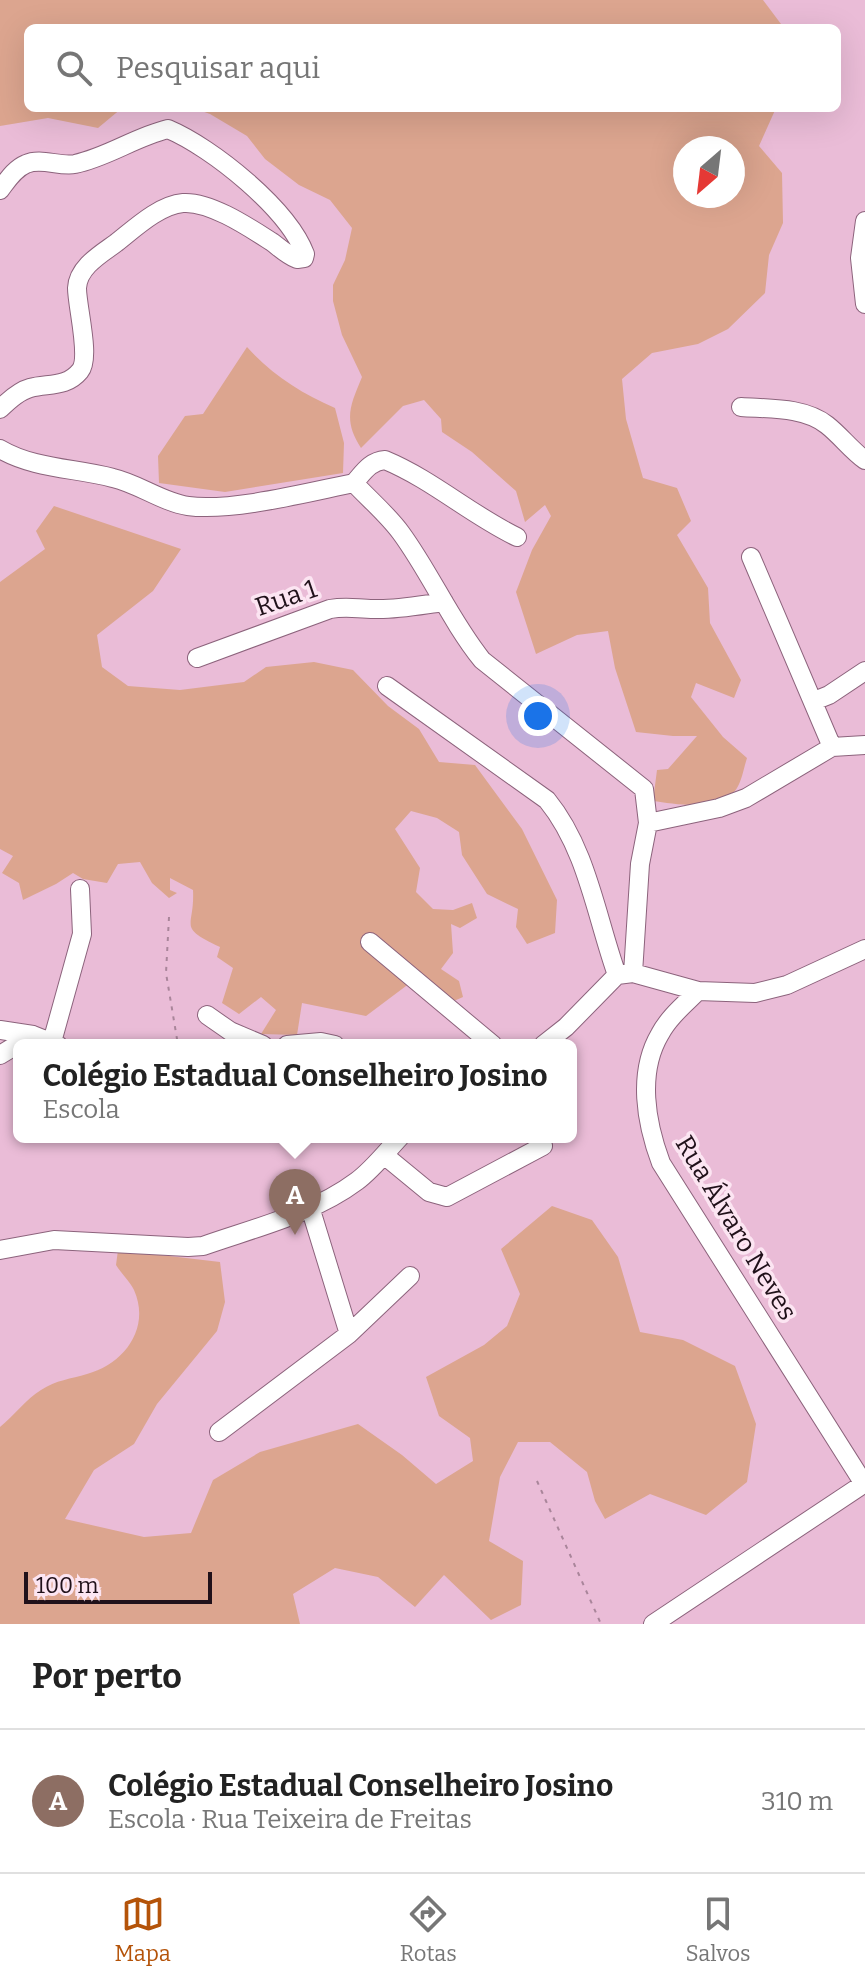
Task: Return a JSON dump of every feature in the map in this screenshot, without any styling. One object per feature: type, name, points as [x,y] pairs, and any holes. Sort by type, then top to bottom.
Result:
[{"type":"street","points":[[0,190],[27,162],[72,164],[104,155],[168,129],[195,144],[269,201],[305,254],[304,258],[297,259],[231,217],[197,204],[182,203],[168,208],[141,223],[91,261],[77,282],[77,304],[86,357],[82,369],[70,380],[53,386],[28,388],[0,409]]},
{"type":"street","points":[[865,221],[860,258],[865,304]]},
{"type":"street","points":[[741,407],[794,411],[811,416],[829,426],[865,460]]},
{"type":"street","points":[[0,449],[15,458],[116,478],[187,506],[220,507],[354,483],[369,466],[385,460],[429,482],[517,537]]},
{"type":"street","points":[[354,483],[399,530],[460,633],[482,660],[644,789],[648,823],[625,974],[551,1039]]},
{"type":"street","points":[[751,557],[832,747]]},
{"type":"street","name":"Rua 1","points":[[197,658],[330,609],[349,606],[402,608],[444,602]]},
{"type":"street","points":[[814,701],[829,695],[865,671]]},
{"type":"street","points":[[387,686],[547,800],[563,820],[578,850],[625,974]]},
{"type":"street","points":[[648,823],[719,808],[746,798],[832,747],[865,745]]},
{"type":"street","points":[[56,1039],[82,934],[80,889]]},
{"type":"street","points":[[370,942],[486,1039]]},
{"type":"street","points":[[625,974],[698,991],[755,993],[787,985],[865,949]]},
{"type":"street","name":"Rua Álvaro Neves","points":[[698,991],[661,1031],[652,1050],[646,1094],[653,1140],[661,1163],[864,1484]]},
{"type":"street","points":[[207,1015],[248,1039]]},
{"type":"street","points":[[0,1030],[43,1039]]},
{"type":"street","points":[[26,1039],[33,1035]]},
{"type":"street","points":[[0,1250],[54,1240],[203,1246],[310,1207],[358,1180],[395,1143]]},
{"type":"street","points":[[384,1155],[429,1192],[447,1197],[543,1146]]},
{"type":"street","points":[[310,1207],[349,1334]]},
{"type":"street","points":[[219,1432],[349,1334],[410,1276]]},
{"type":"street","points":[[653,1624],[864,1484]]},
{"type":"path","points":[[169,917],[166,973],[177,1039]]},
{"type":"path","points":[[537,1481],[601,1624]]},
{"type":"shaded area","points":[[0,0],[763,0],[781,24],[24,24],[24,112],[117,112],[98,128],[48,118],[0,126]]},
{"type":"shaded area","points":[[204,112],[774,112],[759,146],[782,173],[783,223],[769,255],[765,293],[728,329],[698,344],[652,353],[622,379],[626,419],[643,478],[677,488],[691,521],[677,535],[708,588],[710,623],[741,680],[734,698],[696,683],[691,697],[723,737],[747,758],[739,785],[730,796],[698,805],[653,801],[657,770],[668,769],[697,736],[636,732],[615,668],[608,631],[577,635],[536,654],[516,592],[532,550],[551,516],[545,505],[525,522],[516,491],[472,452],[442,432],[441,419],[424,400],[403,406],[361,448],[352,429],[350,413],[362,377],[342,335],[333,301],[333,285],[345,260],[352,228],[330,200],[299,185],[265,159],[247,136]]},
{"type":"shaded area","points":[[247,347],[288,382],[335,408],[344,443],[343,473],[225,492],[159,483],[158,456],[185,416],[203,414]]},
{"type":"shaded area","points":[[54,506],[181,549],[153,591],[97,635],[102,667],[128,686],[180,690],[244,682],[266,667],[314,662],[353,670],[388,706],[419,729],[439,762],[475,765],[522,829],[557,900],[555,933],[527,944],[516,927],[518,909],[487,894],[462,855],[459,832],[437,818],[411,811],[395,829],[420,868],[416,892],[433,909],[453,910],[472,903],[477,918],[460,928],[451,924],[453,953],[441,969],[459,981],[463,997],[447,1004],[410,983],[366,1016],[302,1003],[297,1035],[261,1034],[276,1010],[261,997],[239,1014],[222,1003],[233,968],[217,957],[220,947],[193,930],[193,890],[170,878],[170,890],[177,893],[169,898],[152,883],[140,862],[118,864],[107,883],[83,879],[73,873],[23,900],[19,883],[2,873],[13,856],[0,849],[0,582],[45,549],[36,531]]},
{"type":"shaded area","points":[[552,1206],[592,1220],[618,1257],[640,1332],[683,1340],[735,1366],[756,1424],[747,1482],[706,1515],[650,1494],[605,1519],[595,1501],[587,1472],[550,1442],[518,1442],[500,1477],[489,1541],[523,1561],[521,1605],[491,1620],[444,1575],[415,1607],[378,1577],[335,1568],[293,1594],[300,1624],[0,1624],[0,1427],[41,1390],[100,1369],[123,1353],[131,1342],[139,1318],[138,1304],[132,1287],[116,1265],[118,1250],[220,1262],[225,1302],[217,1331],[157,1404],[134,1444],[94,1470],[65,1519],[144,1537],[191,1533],[213,1480],[260,1452],[358,1424],[436,1484],[473,1461],[470,1438],[439,1416],[426,1377],[484,1345],[507,1326],[520,1294],[501,1249]]},
{"type":"place","name":"Colégio Estadual Conselheiro Josino","points":[[295,1235]]}]
